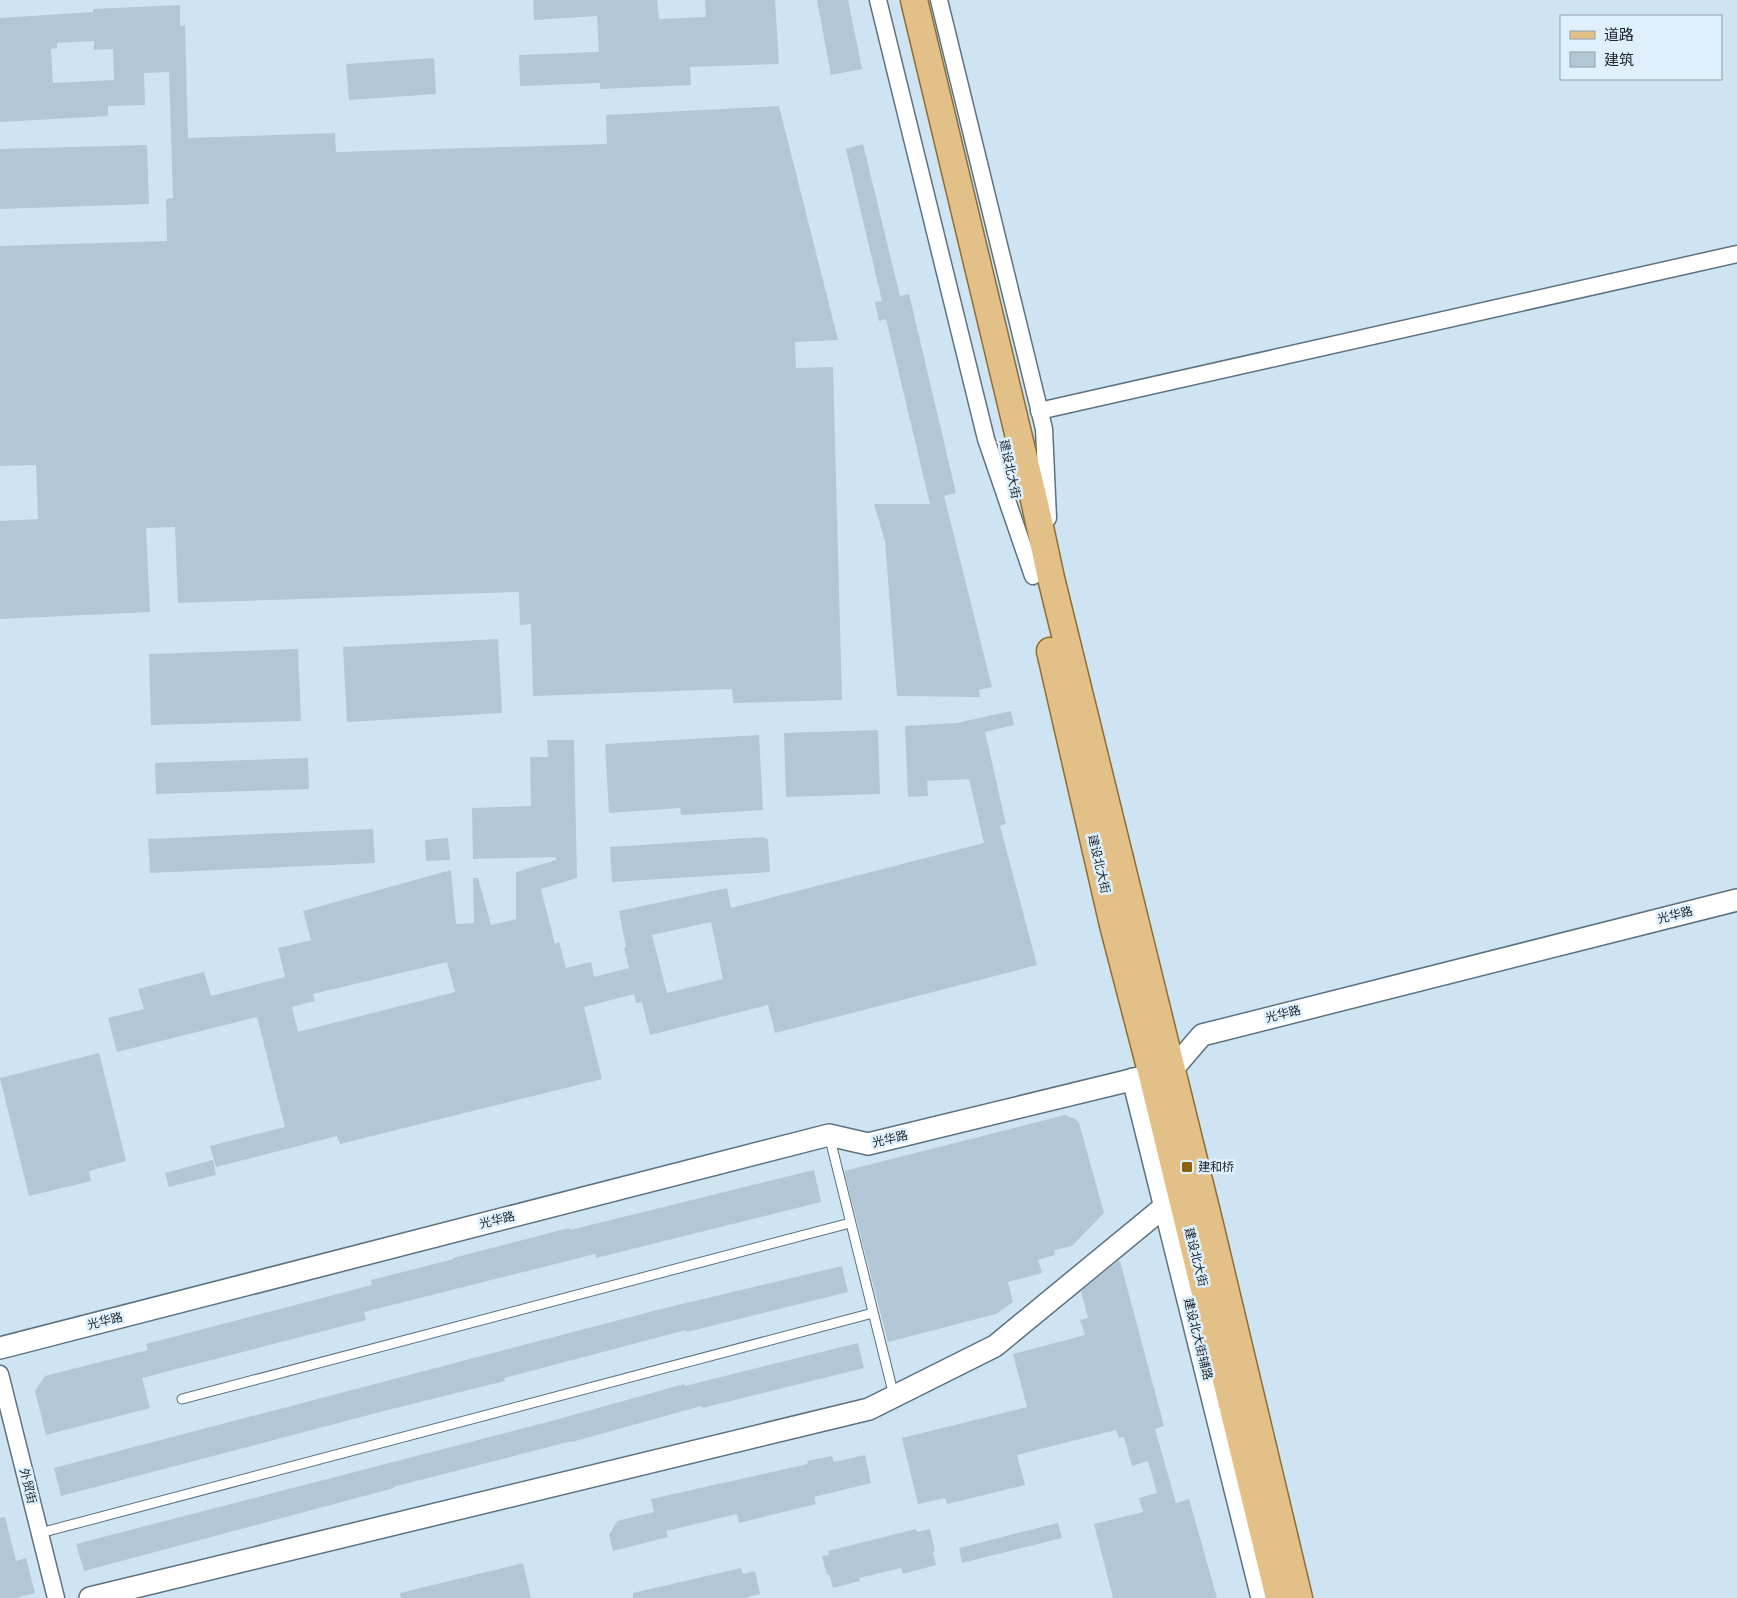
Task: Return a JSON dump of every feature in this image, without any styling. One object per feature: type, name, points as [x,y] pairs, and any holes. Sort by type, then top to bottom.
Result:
[{"type":"main road","points":[[903,0],[939,126]]},
{"type":"main road","points":[[914,0],[939,126]]},
{"type":"main road","name":"建设北大街","points":[[939,126],[1042,577],[1113,925],[1152,1075],[1173,1200],[1279,1598]]},
{"type":"main road","points":[[1152,1075],[1299,1598]]},
{"type":"street","points":[[878,0],[986,439],[1042,577]]},
{"type":"street","points":[[939,0],[1044,430],[1042,577]]},
{"type":"street","points":[[1039,411],[1737,254]]},
{"type":"street","name":"光华路","points":[[0,1348],[829,1134],[868,1144],[1152,1075],[1202,1035],[1737,900]]},
{"type":"street","points":[[90,1598],[869,1409],[995,1346],[1173,1200]]},
{"type":"street","name":"建设北大街辅路","points":[[1173,1200],[1262,1598]]},
{"type":"street","name":"外贸街","points":[[0,1374],[56,1598]]},
{"type":"lane","points":[[829,1134],[894,1397]]},
{"type":"lane","points":[[182,1399],[850,1223]]},
{"type":"lane","points":[[40,1533],[873,1314]]},
{"type":"building","points":[[533,0],[657,0],[659,19],[706,17],[705,0],[775,0],[779,64],[690,67],[691,85],[600,89],[600,83],[520,86],[519,55],[599,52],[597,16],[534,20]]},
{"type":"building","points":[[817,0],[848,0],[862,69],[831,75]]},
{"type":"building","points":[[180,5],[180,26],[185,25],[188,138],[335,133],[336,152],[607,144],[606,115],[779,106],[838,340],[795,342],[796,368],[833,367],[842,700],[733,703],[732,689],[533,696],[531,624],[520,625],[519,592],[178,603],[175,527],[146,528],[150,612],[0,619],[0,521],[38,519],[36,465],[0,466],[0,246],[167,241],[166,199],[173,198],[169,72],[144,73],[145,105],[108,106],[108,116],[0,122],[0,18],[93,12],[93,9]],"holes":[[[94,41],[94,50],[113,49],[114,80],[53,83],[51,49],[57,48],[57,43]]]},
{"type":"building","points":[[434,58],[436,94],[349,100],[346,64]]},
{"type":"building","points":[[863,144],[900,296],[909,294],[956,493],[944,496],[992,687],[979,690],[980,697],[897,696],[885,541],[874,504],[930,504],[886,319],[879,321],[875,302],[882,301],[846,149]]},
{"type":"building","points":[[147,145],[149,204],[0,209],[0,149]]},
{"type":"building","points":[[498,639],[502,713],[347,722],[343,647]]},
{"type":"building","points":[[298,649],[301,721],[151,725],[149,654]]},
{"type":"building","points":[[1011,711],[1014,725],[985,732],[1006,824],[1000,826],[1037,965],[775,1033],[768,1005],[650,1035],[642,1002],[636,1003],[634,994],[584,1007],[602,1079],[340,1144],[337,1136],[216,1167],[210,1146],[285,1127],[257,1017],[117,1052],[108,1018],[144,1009],[138,989],[204,972],[211,996],[285,977],[278,948],[311,940],[303,911],[451,870],[456,924],[474,923],[473,878],[478,878],[491,925],[516,919],[516,872],[556,860],[556,857],[473,859],[472,808],[531,806],[530,757],[548,757],[547,740],[574,740],[577,878],[541,889],[555,944],[559,942],[566,968],[591,962],[594,977],[629,968],[619,911],[727,888],[731,908],[984,843],[969,779],[927,781],[928,796],[908,797],[905,726],[957,723]],"holes":[[[711,922],[723,979],[667,993],[652,935]],[[447,962],[455,992],[298,1032],[292,1007],[315,1001],[313,994]]]},
{"type":"building","points":[[878,730],[880,794],[786,797],[784,733]]},
{"type":"building","points":[[759,735],[763,810],[681,815],[680,808],[609,813],[605,744]]},
{"type":"building","points":[[308,758],[309,789],[156,794],[155,763]]},
{"type":"building","points":[[373,829],[375,863],[150,873],[148,839]]},
{"type":"building","points":[[765,837],[765,839],[768,839],[770,872],[612,882],[610,847]]},
{"type":"building","points":[[448,838],[450,860],[426,861],[425,840]]},
{"type":"building","points":[[99,1053],[126,1161],[89,1171],[91,1181],[29,1196],[0,1078]]},
{"type":"building","points":[[1065,1115],[1079,1123],[1104,1213],[1072,1246],[1054,1250],[1055,1255],[1038,1260],[1042,1273],[1008,1282],[1013,1302],[996,1314],[888,1342],[844,1171]]},
{"type":"building","points":[[213,1160],[216,1175],[169,1187],[165,1173]]},
{"type":"building","points":[[814,1170],[821,1202],[596,1258],[595,1254],[364,1312],[366,1320],[142,1378],[150,1408],[46,1435],[35,1391],[45,1376],[148,1350],[146,1344],[372,1285],[371,1280],[453,1258],[569,1228],[570,1230]]},
{"type":"building","points":[[1120,1261],[1164,1426],[1155,1429],[1176,1503],[1189,1499],[1217,1598],[1113,1598],[1094,1524],[1143,1512],[1139,1498],[1157,1493],[1148,1461],[1132,1466],[1124,1437],[1119,1438],[1116,1430],[1017,1455],[1025,1485],[947,1504],[945,1498],[918,1504],[902,1438],[1027,1407],[1013,1354],[1085,1335],[1080,1320],[1088,1318],[1081,1291]]},
{"type":"building","points":[[842,1266],[848,1292],[687,1332],[686,1330],[504,1378],[505,1381],[61,1496],[54,1468],[665,1308]]},
{"type":"building","points":[[858,1343],[864,1368],[702,1408],[701,1406],[84,1571],[76,1544],[555,1420],[684,1384],[685,1386]]},
{"type":"building","points":[[865,1455],[871,1483],[814,1497],[816,1504],[739,1523],[737,1514],[666,1531],[668,1537],[613,1551],[609,1535],[617,1521],[654,1512],[651,1499],[808,1464],[807,1461],[832,1456],[834,1462]]},
{"type":"building","points":[[5,1517],[16,1561],[26,1558],[35,1593],[16,1598],[0,1598],[0,1518]]},
{"type":"building","points":[[1058,1523],[1062,1538],[962,1563],[959,1548]]},
{"type":"building","points":[[916,1529],[917,1532],[930,1529],[936,1565],[903,1574],[901,1568],[859,1578],[860,1581],[833,1588],[822,1556],[829,1555],[828,1551]]},
{"type":"building","points":[[523,1563],[531,1598],[401,1598],[400,1593]]},
{"type":"building","points":[[741,1568],[743,1574],[755,1571],[760,1594],[744,1598],[633,1598],[633,1593]]},
{"type":"place","name":"建和桥","points":[[1187,1167]]}]
